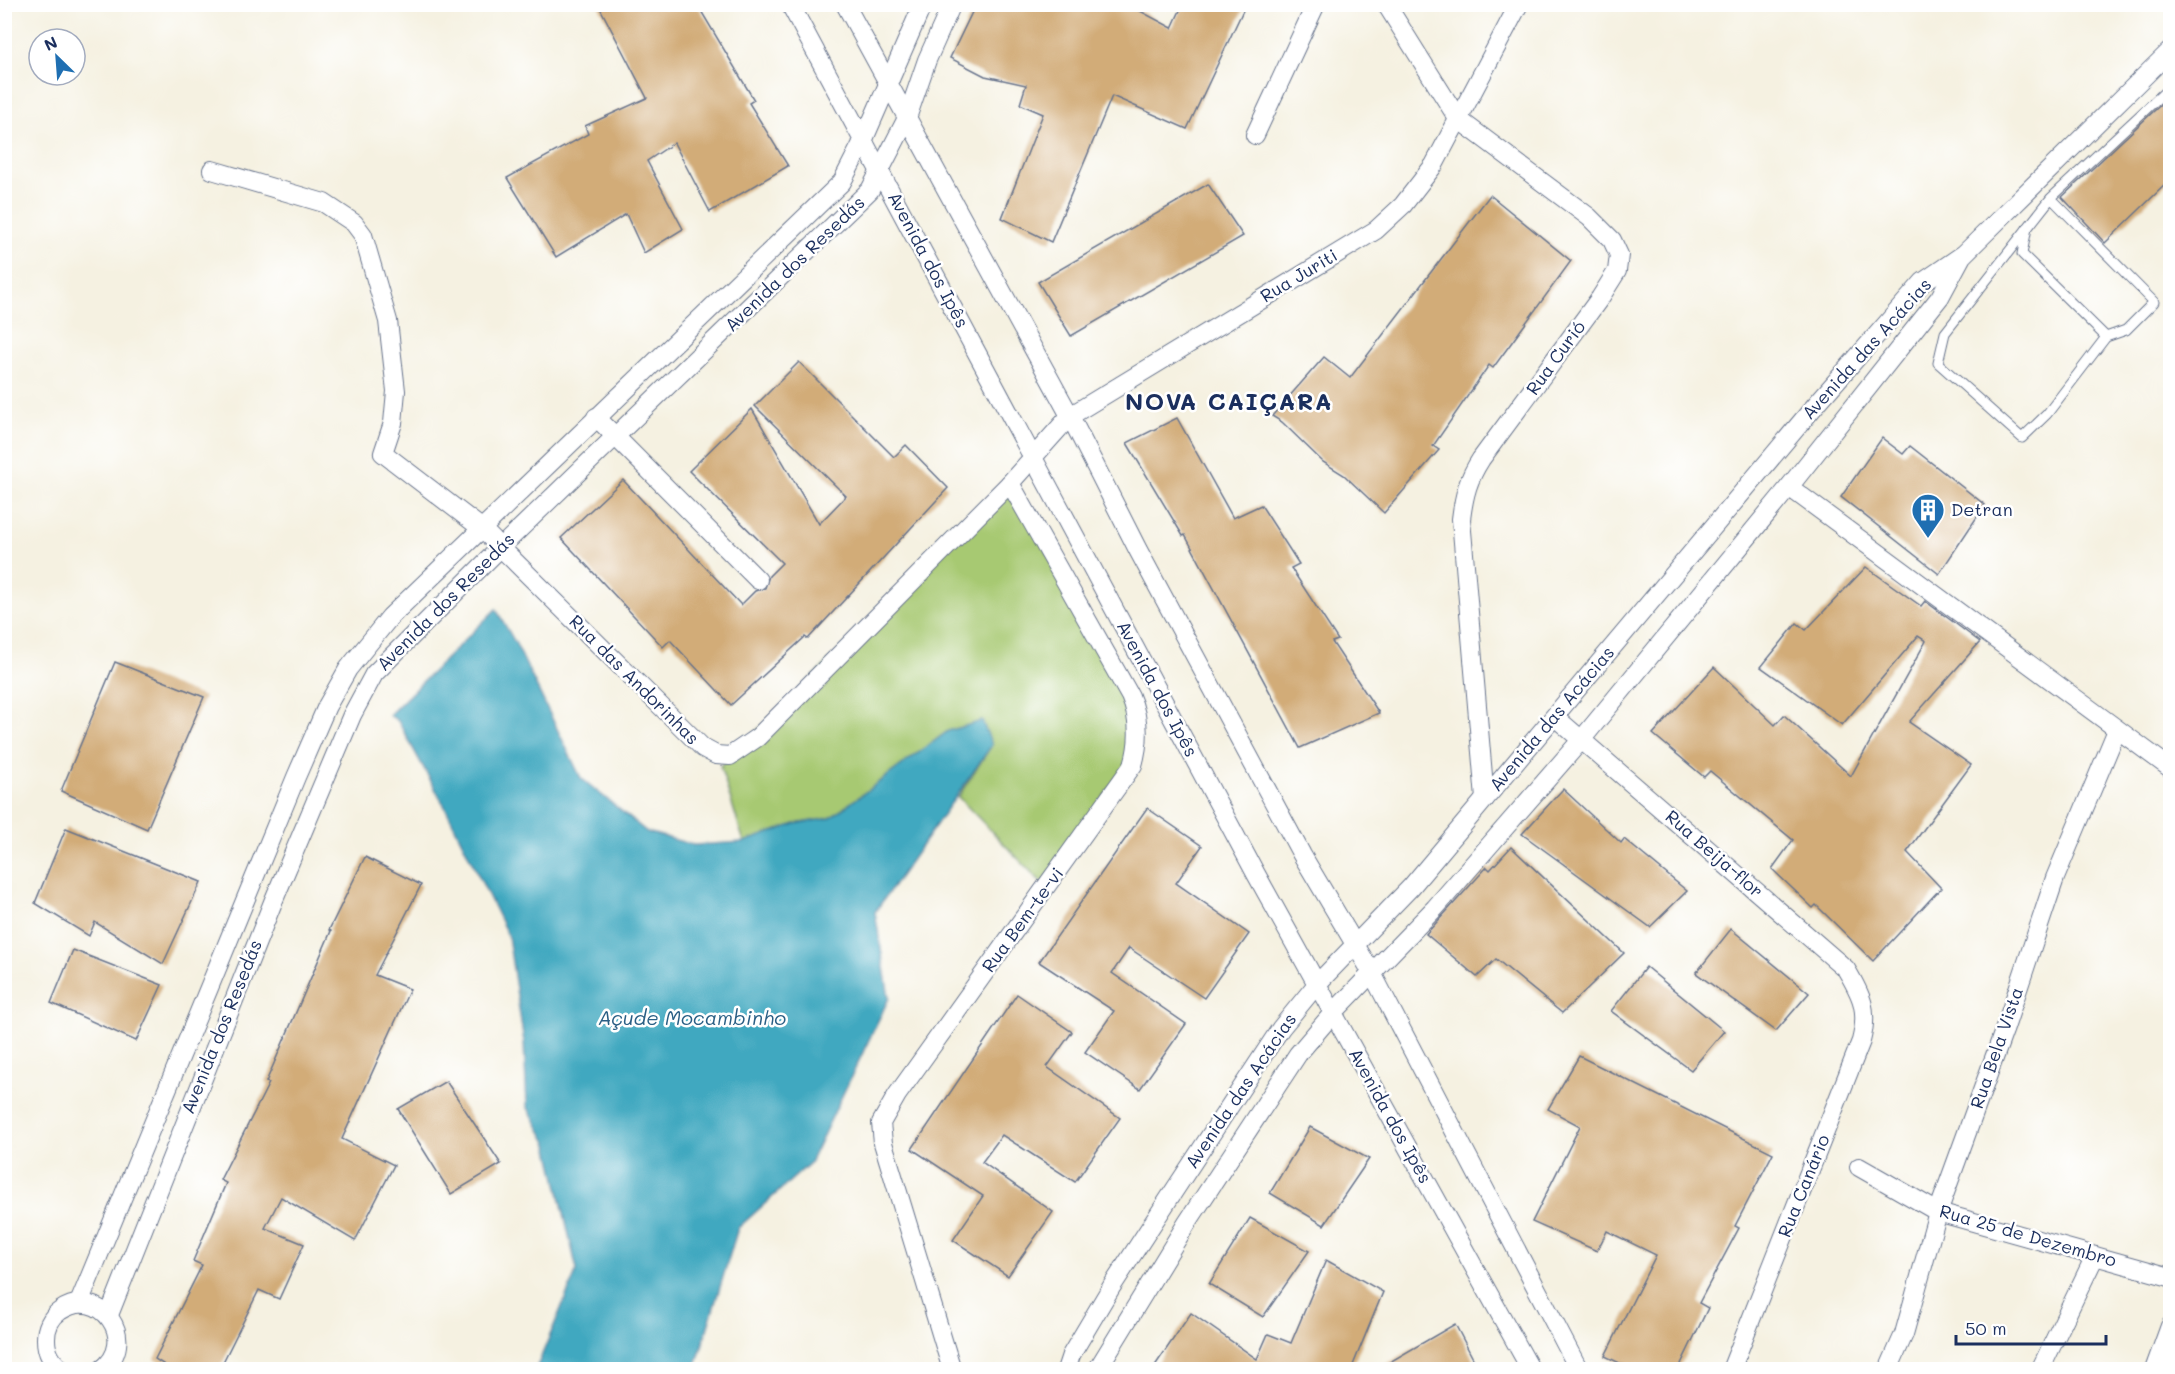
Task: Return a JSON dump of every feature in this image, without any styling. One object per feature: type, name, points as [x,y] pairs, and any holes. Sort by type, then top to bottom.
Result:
[{"type":"street","name":"Avenida dos Ipês","points":[[790,4],[1317,984],[1531,1370]]},
{"type":"street","points":[[845,4],[1070,416],[1138,550],[1302,855],[1372,973],[1579,1370]]},
{"type":"street","name":"Avenida dos Resedás","points":[[79,1303],[327,706],[348,669],[390,617],[480,528],[842,182],[864,139],[923,4]]},
{"type":"street","name":"Avenida dos Resedás","points":[[109,1315],[269,913],[365,687],[387,659],[870,190],[907,118],[927,60],[952,4]]},
{"type":"street","points":[[1255,135],[1316,4]]},
{"type":"street","name":"Rua Curió","points":[[1386,4],[1458,119],[1589,217],[1612,240],[1619,255],[1617,270],[1600,298],[1481,459],[1469,478],[1464,494],[1461,519],[1485,799]]},
{"type":"street","name":"Rua Juriti","points":[[1010,483],[1070,416],[1376,230],[1403,205],[1434,165],[1519,4]]},
{"type":"street","points":[[1964,254],[2170,51]]},
{"type":"street","name":"Rua das Andorinhas","points":[[212,170],[324,203],[347,217],[363,235],[388,321],[396,391],[393,423],[383,453],[480,528],[703,748],[716,755],[730,756],[758,737],[1010,483]]},
{"type":"street","name":"Avenida das Acácias","points":[[1097,1370],[1187,1223],[1291,1064],[1333,1013],[1435,908],[1582,740],[1789,487],[1940,297],[1964,254]]},
{"type":"street","name":"Avenida das Acácias","points":[[1066,1370],[1071,1355],[1101,1306],[1281,1028],[1317,984],[1412,887],[1819,401],[1923,282],[1964,254]]},
{"type":"street","points":[[596,417],[758,580]]},
{"type":"street","name":"Rua Bem-te-vi","points":[[952,1370],[883,1143],[881,1124],[897,1095],[1133,765],[1138,751],[1138,721],[1130,696],[1010,483]]},
{"type":"street","points":[[1789,487],[2170,768]]},
{"type":"street","name":"Rua Beija-flor","points":[[1555,717],[1846,969],[1863,1000]]},
{"type":"street","name":"Rua Bela Vista","points":[[1888,1370],[1904,1334],[1938,1212],[2005,1028],[2055,878],[2117,730]]},
{"type":"street","name":"Rua Canário","points":[[1731,1370],[1861,1041],[1866,1022],[1863,1000]]},
{"type":"street","name":"Rua 25 de Dezembro","points":[[1859,1167],[1938,1212],[2170,1277]]},
{"type":"street","points":[[2040,1370],[2095,1256]]},
{"type":"street","points":[[63,1370],[50,1357],[46,1334],[57,1313],[79,1303],[100,1308],[116,1324],[117,1348],[112,1360],[101,1370]]},
{"type":"street","points":[[2154,1370],[2170,1326]]},
{"type":"lane","points":[[2051,198],[2154,303],[2126,330],[2106,337],[2048,414],[2022,438],[1938,363],[1945,333],[2051,198],[2170,87]]},
{"type":"lane","points":[[2028,226],[2022,254],[2106,337]]},
{"type":"green space","points":[[1011,486],[1126,696],[1134,725],[1127,763],[1043,884],[958,797],[992,745],[948,731],[830,818],[795,824],[744,842],[720,766]]},
{"type":"water","name":"Açude Mocambinho","points":[[496,609],[516,644],[581,778],[647,832],[694,845],[744,842],[795,824],[830,818],[948,731],[982,721],[992,745],[875,912],[889,998],[810,1163],[738,1228],[695,1369],[536,1369],[577,1270],[548,1144],[527,1106],[524,1042],[508,936],[444,805],[398,721],[389,715]]},
{"type":"building","points":[[598,4],[697,4],[754,100],[749,103],[788,166],[710,212],[674,143],[647,161],[683,229],[644,253],[626,214],[556,257],[507,178],[588,134],[585,126],[647,98]]},
{"type":"building","points":[[976,4],[1127,4],[1172,28],[1183,4],[1246,4],[1187,129],[1112,96],[1051,242],[1002,218],[1043,114],[1020,104],[1026,85],[985,76],[950,58]]},
{"type":"building","points":[[2170,96],[2170,180],[2105,243],[2062,197]]},
{"type":"building","points":[[1208,184],[1243,236],[1071,336],[1038,282]]},
{"type":"building","points":[[1490,195],[1571,261],[1493,368],[1489,365],[1433,446],[1439,450],[1384,513],[1344,475],[1323,462],[1282,422],[1272,416],[1324,357],[1350,378]]},
{"type":"building","points":[[799,362],[894,457],[906,445],[948,488],[808,639],[805,637],[731,705],[670,640],[663,647],[561,538],[623,480],[741,605],[755,591],[765,588],[769,576],[782,563],[689,471],[752,409],[819,524],[846,496],[755,406]]},
{"type":"building","points":[[1177,418],[1233,518],[1261,505],[1299,564],[1291,568],[1338,640],[1332,642],[1379,713],[1300,748],[1185,535],[1183,536],[1127,443]]},
{"type":"building","name":"Detran","points":[[1882,438],[1903,454],[1910,446],[1985,505],[1939,574],[1841,497]]},
{"type":"building","points":[[1866,567],[1921,606],[1925,601],[1980,642],[1909,722],[1971,765],[1907,852],[1941,888],[1873,961],[1816,905],[1813,908],[1772,869],[1793,840],[1710,771],[1704,777],[1653,734],[1714,667],[1775,725],[1784,715],[1851,776],[1926,641],[1918,636],[1842,725],[1761,667],[1797,623],[1806,630]]},
{"type":"building","points":[[115,662],[204,697],[147,829],[61,791]]},
{"type":"building","points":[[1563,789],[1621,843],[1624,839],[1687,891],[1650,927],[1522,834]]},
{"type":"building","points":[[1147,808],[1202,846],[1176,883],[1249,934],[1204,998],[1129,948],[1112,973],[1186,1024],[1140,1089],[1085,1052],[1114,1011],[1039,962]]},
{"type":"building","points":[[66,828],[201,882],[163,964],[95,922],[89,936],[35,903]]},
{"type":"building","points":[[1511,847],[1624,953],[1562,1013],[1496,959],[1477,977],[1426,934],[1487,867],[1490,870]]},
{"type":"building","points":[[365,857],[421,885],[375,975],[410,989],[342,1139],[394,1165],[355,1241],[281,1197],[265,1228],[304,1244],[279,1299],[259,1290],[219,1370],[172,1370],[155,1359],[202,1265],[193,1261],[226,1183],[220,1180],[269,1083],[266,1082],[331,931],[329,930]]},
{"type":"building","points":[[1731,929],[1809,993],[1776,1031],[1696,973]]},
{"type":"building","points":[[73,950],[162,985],[136,1041],[51,1003]]},
{"type":"building","points":[[1646,967],[1724,1031],[1691,1070],[1611,1011]]},
{"type":"building","points":[[1017,994],[1072,1032],[1047,1067],[1120,1118],[1075,1182],[1002,1135],[982,1162],[1053,1212],[1008,1276],[953,1240],[983,1196],[912,1149]]},
{"type":"building","points":[[1579,1056],[1773,1153],[1735,1226],[1739,1228],[1699,1303],[1708,1308],[1678,1370],[1634,1370],[1605,1356],[1656,1255],[1607,1231],[1597,1251],[1532,1222],[1580,1126],[1548,1109]]},
{"type":"building","points":[[446,1081],[501,1164],[451,1194],[398,1109]]},
{"type":"building","points":[[1310,1127],[1369,1159],[1324,1225],[1270,1193]]},
{"type":"building","points":[[1250,1218],[1309,1251],[1263,1317],[1209,1284]]},
{"type":"building","points":[[1326,1260],[1383,1292],[1351,1370],[1152,1370],[1191,1313],[1257,1359],[1268,1334],[1291,1343]]},
{"type":"building","points":[[1455,1324],[1479,1370],[1376,1370]]},
{"type":"place","name":"Detran","points":[[1928,539]]},
{"type":"district","name":"NOVA CAIÇARA","points":[[1229,402]]}]
